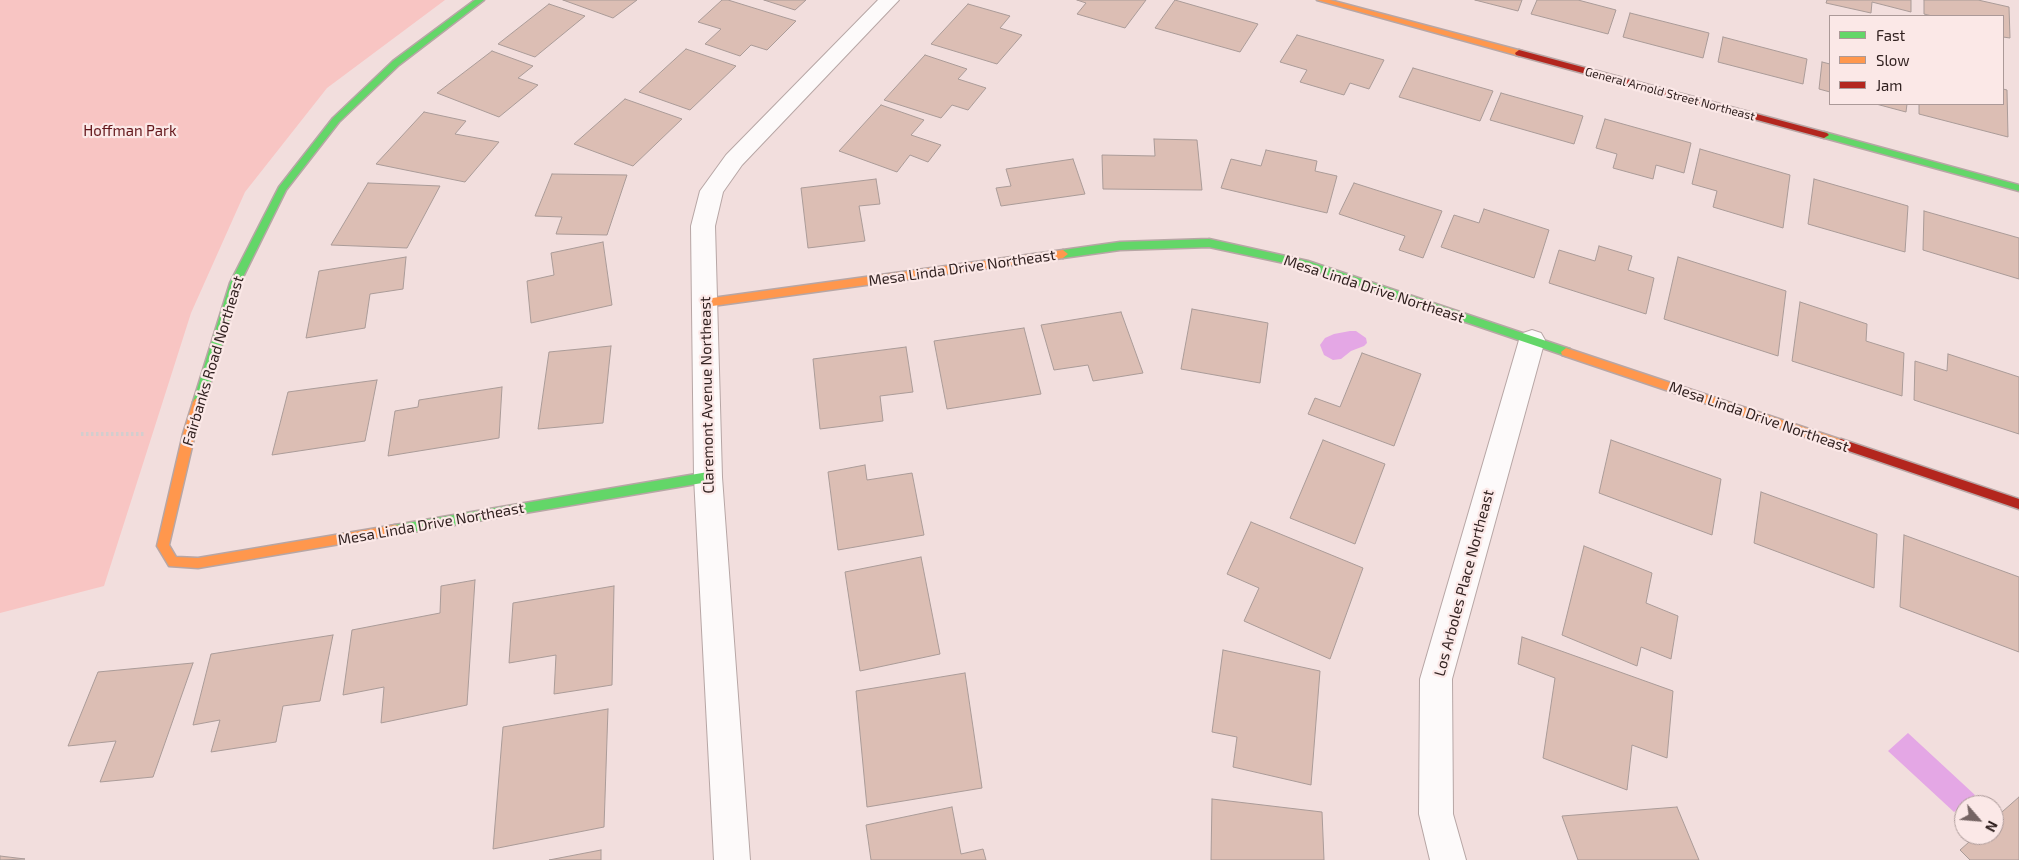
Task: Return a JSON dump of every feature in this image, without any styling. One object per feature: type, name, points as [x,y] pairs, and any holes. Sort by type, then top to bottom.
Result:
[{"type":"street","name":"Fairbanks Road Northeast","points":[[163,546],[189,434],[235,284],[282,190],[336,120],[396,63],[480,0]]},
{"type":"street","name":"Claremont Avenue Northeast","points":[[732,860],[708,477],[703,226],[712,191],[734,160],[889,0]]},
{"type":"street","name":"General Arnold Street Northeast","points":[[1321,0],[2019,188]]},
{"type":"street","name":"Mesa Linda Drive Northeast","points":[[705,304],[1120,246],[1209,243],[1304,264],[2019,504]]},
{"type":"street","name":"Los Arboles Place Northeast","points":[[1448,860],[1436,814],[1436,679],[1532,340]]},
{"type":"street","name":"Mesa Linda Drive Northeast","points":[[163,546],[173,562],[198,563],[708,477]]},
{"type":"path","points":[[81,434],[145,434]]},
{"type":"green space","name":"Hoffman Park","points":[[0,0],[445,0],[327,88],[245,192],[191,313],[104,586],[0,613]]},
{"type":"shaded area","points":[[1356,331],[1366,338],[1367,343],[1351,351],[1341,359],[1333,360],[1324,355],[1320,345],[1325,338]]},
{"type":"shaded area","points":[[1908,733],[1975,795],[1954,795],[1954,812],[1888,751]]},
{"type":"building","points":[[563,0],[637,0],[613,18]]},
{"type":"building","points":[[722,0],[728,0],[796,21],[767,50],[751,45],[740,56],[705,44],[721,29],[698,22]]},
{"type":"building","points":[[764,0],[806,0],[795,10]]},
{"type":"building","points":[[1077,0],[1146,0],[1125,28],[1077,14],[1086,3]]},
{"type":"building","points":[[1175,0],[1258,24],[1240,52],[1155,28]]},
{"type":"building","points":[[1475,0],[1522,0],[1518,11]]},
{"type":"building","points":[[1537,0],[1578,0],[1616,10],[1608,34],[1531,14]]},
{"type":"building","points":[[1827,0],[1911,0],[1911,12],[1872,2],[1871,13],[1826,3]]},
{"type":"building","points":[[1924,0],[1978,0],[2009,7],[2010,38],[2004,37],[2004,15],[1924,14]]},
{"type":"building","points":[[549,4],[585,16],[535,57],[498,44]]},
{"type":"building","points":[[968,4],[1010,16],[1000,28],[1022,35],[997,64],[931,44]]},
{"type":"building","points":[[1630,13],[1709,33],[1703,58],[1623,37]]},
{"type":"building","points":[[1297,35],[1384,60],[1369,89],[1350,83],[1344,95],[1300,82],[1307,70],[1280,62]]},
{"type":"building","points":[[1723,37],[1807,59],[1803,84],[1718,62]]},
{"type":"building","points":[[686,49],[736,66],[690,110],[639,92]]},
{"type":"building","points":[[492,51],[533,66],[518,78],[538,85],[499,117],[437,93]]},
{"type":"building","points":[[925,55],[967,69],[958,79],[986,88],[968,110],[952,105],[941,118],[884,100]]},
{"type":"building","points":[[1822,62],[1829,64],[1829,92],[1819,89]]},
{"type":"building","points":[[1413,68],[1493,91],[1480,121],[1399,97]]},
{"type":"building","points":[[2004,89],[2007,90],[2008,137],[1919,114],[1919,105],[2004,105]]},
{"type":"building","points":[[1501,93],[1583,116],[1574,144],[1490,120]]},
{"type":"building","points":[[625,99],[682,119],[633,166],[574,144]]},
{"type":"building","points":[[881,105],[924,120],[911,135],[941,145],[928,162],[910,155],[897,172],[839,151]]},
{"type":"building","points":[[1880,105],[1907,105],[1906,112]]},
{"type":"building","points":[[424,112],[466,121],[455,134],[499,142],[465,182],[376,164]]},
{"type":"building","points":[[1605,119],[1691,143],[1684,173],[1656,165],[1653,179],[1613,168],[1617,154],[1596,148]]},
{"type":"building","points":[[1154,139],[1197,140],[1202,190],[1103,189],[1102,155],[1155,156]]},
{"type":"building","points":[[1700,149],[1790,175],[1783,228],[1713,207],[1717,191],[1692,184]]},
{"type":"building","points":[[1266,150],[1317,161],[1315,171],[1337,176],[1327,213],[1221,188],[1231,159],[1261,166]]},
{"type":"building","points":[[1073,159],[1085,194],[1001,206],[996,188],[1011,186],[1006,169]]},
{"type":"building","points":[[552,174],[627,175],[607,235],[556,234],[562,217],[535,216]]},
{"type":"building","points":[[876,179],[880,204],[859,206],[865,241],[808,248],[801,188]]},
{"type":"building","points":[[1814,179],[1908,206],[1905,252],[1808,224]]},
{"type":"building","points":[[368,183],[440,186],[407,248],[331,245]]},
{"type":"building","points":[[1354,183],[1442,211],[1423,258],[1399,250],[1405,236],[1339,214]]},
{"type":"building","points":[[1484,209],[1549,230],[1534,278],[1441,247],[1454,215],[1479,223]]},
{"type":"building","points":[[1924,211],[2019,238],[2019,279],[1923,250]]},
{"type":"building","points":[[603,242],[612,305],[531,323],[527,281],[554,275],[551,253]]},
{"type":"building","points":[[1599,246],[1632,256],[1628,270],[1654,278],[1646,314],[1549,283],[1559,250],[1595,261]]},
{"type":"building","points":[[406,257],[403,289],[370,294],[365,328],[306,338],[319,271]]},
{"type":"building","points":[[1678,257],[1786,291],[1778,356],[1664,319]]},
{"type":"building","points":[[1800,302],[1867,324],[1866,341],[1904,353],[1902,396],[1792,361]]},
{"type":"building","points":[[1192,309],[1268,323],[1260,383],[1181,369]]},
{"type":"building","points":[[1121,312],[1143,373],[1093,381],[1088,365],[1054,370],[1041,325]]},
{"type":"building","points":[[1024,328],[1041,394],[947,409],[934,341]]},
{"type":"building","points":[[611,346],[603,423],[538,429],[549,352]]},
{"type":"building","points":[[906,347],[913,392],[880,396],[883,421],[820,429],[813,359]]},
{"type":"building","points":[[1362,353],[1421,374],[1394,446],[1308,414],[1315,398],[1340,407]]},
{"type":"building","points":[[1948,354],[2019,377],[2019,434],[1914,400],[1915,361],[1947,371]]},
{"type":"building","points":[[377,380],[365,441],[272,455],[288,392]]},
{"type":"building","points":[[502,387],[499,438],[388,456],[395,411],[418,407],[419,400]]},
{"type":"building","points":[[1323,440],[1385,464],[1355,544],[1290,518]]},
{"type":"building","points":[[1611,440],[1721,479],[1712,535],[1599,493]]},
{"type":"building","points":[[865,465],[867,480],[912,473],[924,535],[838,550],[828,472]]},
{"type":"building","points":[[1761,492],[1877,534],[1874,588],[1754,543]]},
{"type":"building","points":[[1251,522],[1363,568],[1330,659],[1244,621],[1259,588],[1227,574]]},
{"type":"building","points":[[1904,535],[2019,577],[2019,652],[1900,607]]},
{"type":"building","points":[[1584,546],[1652,573],[1646,603],[1678,616],[1671,659],[1641,647],[1637,666],[1562,635]]},
{"type":"building","points":[[921,557],[940,654],[860,671],[845,572]]},
{"type":"building","points":[[475,580],[467,705],[381,723],[384,687],[343,695],[352,630],[440,613],[441,586]]},
{"type":"building","points":[[614,586],[612,685],[554,694],[556,655],[509,663],[513,603]]},
{"type":"building","points":[[333,635],[320,701],[283,706],[276,742],[211,752],[220,720],[193,725],[211,654]]},
{"type":"building","points":[[1522,637],[1673,691],[1667,758],[1632,745],[1627,790],[1543,758],[1555,678],[1518,664]]},
{"type":"building","points":[[1223,650],[1320,671],[1311,785],[1233,767],[1237,737],[1212,732]]},
{"type":"building","points":[[193,663],[153,777],[100,782],[116,741],[68,746],[98,672]]},
{"type":"building","points":[[965,673],[982,788],[867,807],[856,691]]},
{"type":"building","points":[[608,709],[604,827],[493,849],[503,727]]},
{"type":"building","points":[[2019,797],[2019,860],[1970,860],[1960,850],[1966,845],[2004,845],[2004,810]]},
{"type":"building","points":[[1212,799],[1322,812],[1324,860],[1211,860]]},
{"type":"building","points":[[952,807],[961,854],[983,849],[986,860],[871,860],[866,825]]},
{"type":"building","points":[[1677,807],[1699,860],[1578,860],[1562,816]]},
{"type":"building","points":[[601,850],[601,860],[549,860]]},
{"type":"building","points":[[0,856],[25,859],[0,860]]},
{"type":"traffic: fast","points":[[199,402],[235,283],[282,189],[336,120],[396,63],[480,0]]},
{"type":"traffic: fast","points":[[1824,135],[2019,188]]},
{"type":"traffic: fast","points":[[1063,254],[1120,246],[1209,243],[1304,264],[1566,352]]},
{"type":"traffic: fast","points":[[395,530],[708,477]]},
{"type":"traffic: slow","points":[[1321,0],[1519,53]]},
{"type":"traffic: slow","points":[[705,303],[1063,254]]},
{"type":"traffic: slow","points":[[1566,352],[1841,444]]},
{"type":"traffic: slow","points":[[199,402],[189,434],[163,546],[173,562],[198,563],[395,530]]},
{"type":"traffic: jam","points":[[1519,53],[1824,135]]},
{"type":"traffic: jam","points":[[1841,444],[2019,504]]}]
